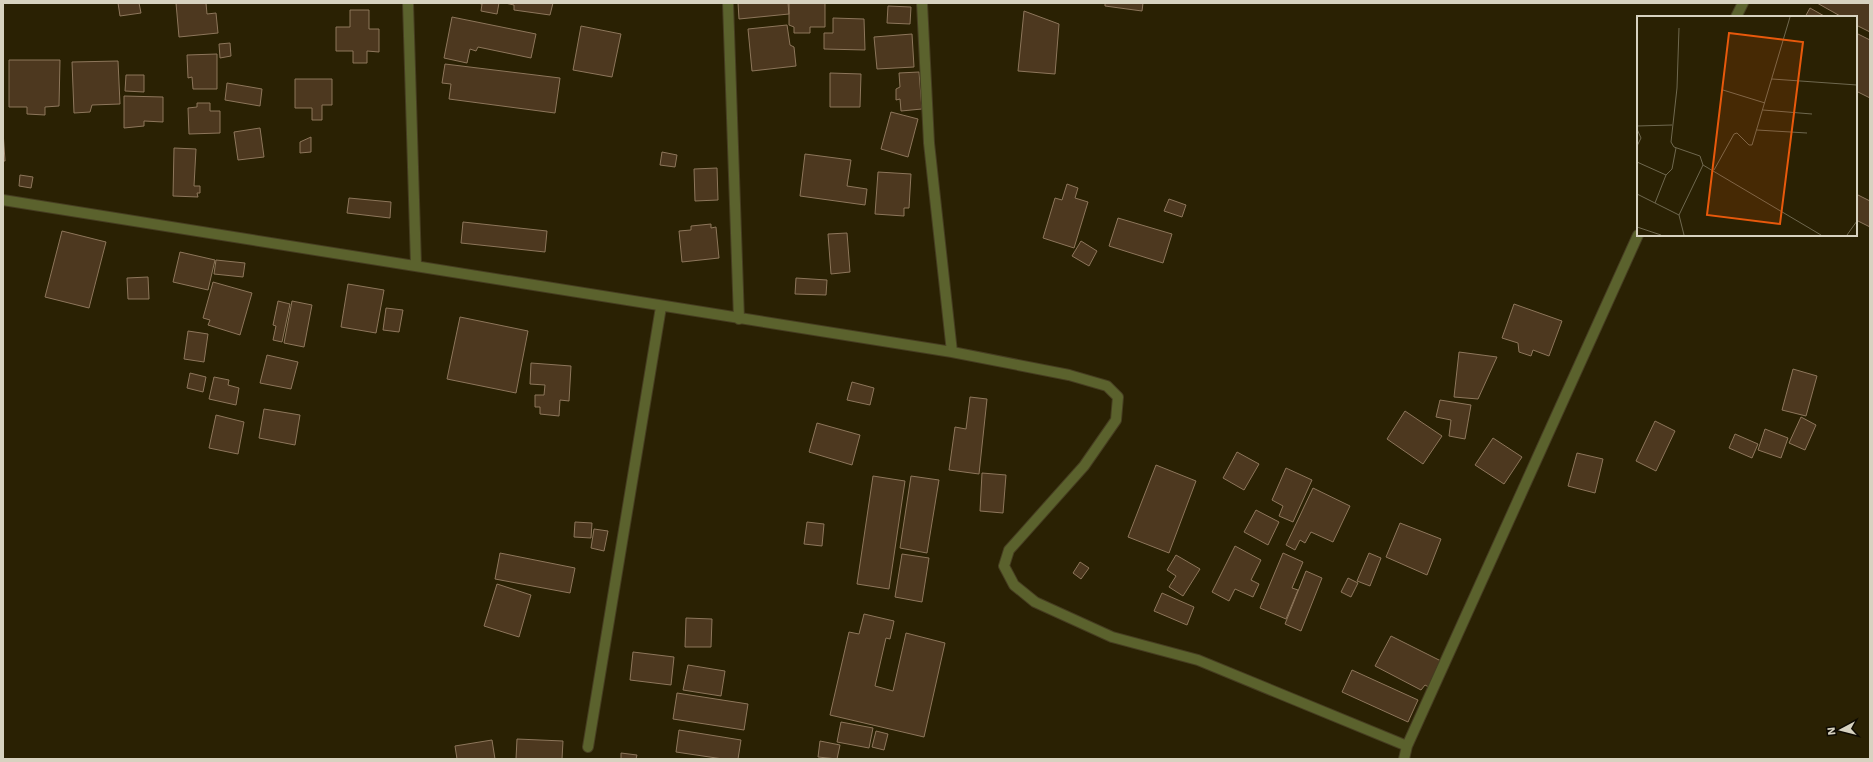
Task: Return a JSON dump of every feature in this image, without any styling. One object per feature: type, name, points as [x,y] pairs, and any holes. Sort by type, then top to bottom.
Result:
[{"type":"street","points":[[408,3],[416,265]]},
{"type":"street","points":[[728,3],[739,319]]},
{"type":"street","points":[[922,3],[929,143],[952,352]]},
{"type":"street","points":[[1736,16],[1743,3]]},
{"type":"street","points":[[3,200],[416,265],[660,307],[952,352],[1069,375],[1107,386],[1118,397],[1116,420],[1084,466],[1009,550],[1004,566],[1014,585],[1035,602],[1112,636],[1198,660],[1407,746]]},
{"type":"street","points":[[1404,759],[1407,746],[1638,236]]},
{"type":"street","points":[[588,748],[660,307]]},
{"type":"building","points":[[118,3],[139,3],[141,13],[120,16]]},
{"type":"building","points":[[176,3],[206,3],[207,14],[216,13],[218,33],[179,37]]},
{"type":"building","points":[[477,3],[499,3],[497,14],[481,11],[482,4]]},
{"type":"building","points":[[505,3],[553,3],[550,15],[514,10],[514,5]]},
{"type":"building","points":[[738,3],[788,3],[789,14],[739,19]]},
{"type":"building","points":[[789,3],[825,3],[825,27],[810,27],[810,33],[794,33],[794,27],[789,25]]},
{"type":"building","points":[[1105,3],[1143,3],[1142,11],[1105,6]]},
{"type":"building","points":[[1817,3],[1870,3],[1870,32],[1857,26],[1857,16],[1840,16]]},
{"type":"building","points":[[888,6],[911,7],[910,24],[887,23]]},
{"type":"building","points":[[1810,8],[1824,16],[1806,16]]},
{"type":"building","points":[[350,10],[369,10],[369,29],[379,29],[379,52],[367,51],[367,63],[353,63],[353,51],[336,51],[336,27],[350,27]]},
{"type":"building","points":[[1024,11],[1059,24],[1055,74],[1018,71]]},
{"type":"building","points":[[452,17],[536,34],[531,58],[478,47],[476,51],[470,49],[467,63],[444,58]]},
{"type":"building","points":[[833,18],[864,19],[865,50],[824,49],[824,33],[833,33]]},
{"type":"building","points":[[787,25],[790,45],[794,47],[796,66],[752,71],[748,29]]},
{"type":"building","points":[[581,26],[621,34],[612,77],[573,70]]},
{"type":"building","points":[[912,34],[914,67],[877,69],[874,37]]},
{"type":"building","points":[[1857,34],[1870,40],[1870,98],[1857,92]]},
{"type":"building","points":[[230,43],[231,56],[220,58],[219,44]]},
{"type":"building","points":[[217,54],[217,89],[193,89],[192,77],[188,78],[187,55]]},
{"type":"building","points":[[9,60],[60,60],[59,106],[45,107],[45,115],[27,114],[27,107],[9,107]]},
{"type":"building","points":[[118,61],[120,104],[92,105],[90,112],[74,113],[72,62]]},
{"type":"building","points":[[445,64],[560,78],[555,113],[449,99],[451,84],[442,83]]},
{"type":"building","points":[[919,72],[922,109],[901,111],[900,99],[896,100],[896,89],[900,87],[899,73]]},
{"type":"building","points":[[830,73],[861,74],[860,107],[830,107]]},
{"type":"building","points":[[126,75],[144,75],[144,92],[125,91]]},
{"type":"building","points":[[295,79],[332,79],[332,105],[322,105],[322,120],[312,120],[312,108],[295,108]]},
{"type":"building","points":[[227,83],[262,89],[260,106],[225,100]]},
{"type":"building","points":[[124,96],[163,97],[163,122],[144,121],[144,126],[124,128]]},
{"type":"building","points":[[197,103],[210,103],[210,111],[220,111],[220,133],[189,134],[188,108],[197,107]]},
{"type":"building","points":[[891,112],[918,119],[908,157],[881,149]]},
{"type":"building","points":[[260,128],[264,157],[238,160],[234,132]]},
{"type":"building","points":[[3,131],[5,161],[3,161]]},
{"type":"building","points":[[311,137],[311,152],[300,153],[300,142]]},
{"type":"building","points":[[174,148],[196,149],[194,186],[200,186],[200,193],[197,193],[198,197],[173,196]]},
{"type":"building","points":[[662,152],[677,155],[675,167],[660,165]]},
{"type":"building","points":[[805,154],[851,160],[847,186],[867,189],[865,205],[800,196]]},
{"type":"building","points":[[717,168],[718,200],[695,201],[694,169]]},
{"type":"building","points":[[878,172],[911,174],[909,208],[904,208],[904,216],[875,214]]},
{"type":"building","points":[[20,175],[33,177],[31,188],[19,186]]},
{"type":"building","points":[[1067,184],[1078,188],[1075,198],[1088,202],[1074,248],[1043,238],[1055,198],[1062,200]]},
{"type":"building","points":[[1857,194],[1870,201],[1870,227],[1857,220]]},
{"type":"building","points":[[349,198],[391,202],[390,218],[347,213]]},
{"type":"building","points":[[1169,199],[1186,205],[1182,217],[1164,211]]},
{"type":"building","points":[[1118,218],[1172,234],[1163,263],[1109,246]]},
{"type":"building","points":[[463,222],[547,231],[545,252],[461,243]]},
{"type":"building","points":[[711,224],[711,228],[716,227],[719,258],[682,262],[679,231],[691,230],[691,226]]},
{"type":"building","points":[[62,231],[106,242],[89,308],[45,297]]},
{"type":"building","points":[[847,233],[850,272],[831,274],[828,234]]},
{"type":"building","points":[[1081,241],[1097,251],[1089,266],[1072,256]]},
{"type":"building","points":[[180,252],[215,260],[208,290],[173,282]]},
{"type":"building","points":[[216,260],[245,263],[243,277],[214,274]]},
{"type":"building","points":[[148,277],[149,299],[128,299],[127,278]]},
{"type":"building","points":[[796,278],[827,280],[826,295],[795,294]]},
{"type":"building","points":[[213,282],[252,293],[240,335],[208,325],[210,320],[203,318]]},
{"type":"building","points":[[348,284],[384,290],[376,333],[341,327]]},
{"type":"building","points":[[278,301],[290,304],[282,342],[273,340],[276,326],[273,325]]},
{"type":"building","points":[[292,301],[312,305],[304,347],[284,343]]},
{"type":"building","points":[[1514,304],[1562,321],[1549,356],[1533,350],[1531,356],[1519,352],[1518,343],[1502,338]]},
{"type":"building","points":[[386,308],[403,310],[399,332],[383,330]]},
{"type":"building","points":[[460,317],[528,331],[516,393],[447,379]]},
{"type":"building","points":[[188,331],[208,334],[204,362],[184,359]]},
{"type":"building","points":[[1459,352],[1497,357],[1478,399],[1454,397]]},
{"type":"building","points":[[267,355],[298,362],[291,389],[260,383]]},
{"type":"building","points":[[531,363],[571,366],[569,401],[560,400],[559,416],[540,414],[540,407],[535,407],[535,395],[544,395],[545,385],[530,384]]},
{"type":"building","points":[[1793,369],[1817,376],[1806,416],[1782,410]]},
{"type":"building","points":[[190,373],[206,377],[203,392],[187,388]]},
{"type":"building","points":[[214,377],[229,380],[228,385],[239,388],[236,405],[209,399]]},
{"type":"building","points":[[852,382],[874,388],[870,405],[847,400]]},
{"type":"building","points":[[970,397],[987,399],[979,474],[949,470],[955,427],[966,429]]},
{"type":"building","points":[[1440,400],[1471,405],[1465,439],[1449,436],[1451,420],[1436,417]]},
{"type":"building","points":[[264,409],[300,415],[295,445],[259,438]]},
{"type":"building","points":[[1405,411],[1442,436],[1423,464],[1387,439]]},
{"type":"building","points":[[216,415],[244,422],[238,454],[209,448]]},
{"type":"building","points":[[1801,417],[1816,425],[1805,450],[1789,443]]},
{"type":"building","points":[[1655,421],[1675,431],[1656,471],[1636,461]]},
{"type":"building","points":[[817,423],[860,435],[852,465],[809,452]]},
{"type":"building","points":[[1765,429],[1788,438],[1781,458],[1758,450]]},
{"type":"building","points":[[1735,434],[1758,444],[1752,458],[1729,448]]},
{"type":"building","points":[[1493,438],[1522,457],[1504,484],[1475,465]]},
{"type":"building","points":[[1237,452],[1259,464],[1244,490],[1223,478]]},
{"type":"building","points":[[1577,453],[1603,459],[1595,493],[1568,486]]},
{"type":"building","points":[[1156,465],[1196,481],[1169,553],[1128,537]]},
{"type":"building","points":[[1286,468],[1312,480],[1293,522],[1279,516],[1283,506],[1272,500]]},
{"type":"building","points":[[982,473],[1006,475],[1003,513],[980,511]]},
{"type":"building","points":[[873,476],[905,481],[889,589],[857,584]]},
{"type":"building","points":[[911,476],[939,480],[927,553],[900,548]]},
{"type":"building","points":[[1313,488],[1350,506],[1333,542],[1311,532],[1305,543],[1300,540],[1295,550],[1286,545]]},
{"type":"building","points":[[1256,510],[1279,522],[1268,545],[1244,532]]},
{"type":"building","points":[[575,522],[592,523],[591,538],[574,537]]},
{"type":"building","points":[[807,522],[824,524],[822,546],[804,544]]},
{"type":"building","points":[[1400,523],[1441,539],[1427,575],[1386,557]]},
{"type":"building","points":[[594,529],[608,531],[604,551],[591,548]]},
{"type":"building","points":[[1235,546],[1261,560],[1251,580],[1259,584],[1253,597],[1235,589],[1229,601],[1212,592]]},
{"type":"building","points":[[500,553],[575,568],[570,593],[495,579]]},
{"type":"building","points":[[1283,553],[1303,562],[1292,588],[1298,590],[1286,619],[1260,608]]},
{"type":"building","points":[[1369,553],[1381,558],[1370,586],[1357,581]]},
{"type":"building","points":[[902,554],[929,558],[922,602],[895,597]]},
{"type":"building","points":[[1176,555],[1200,569],[1183,596],[1169,587],[1176,576],[1167,570]]},
{"type":"building","points":[[1080,562],[1089,568],[1081,579],[1073,573]]},
{"type":"building","points":[[1306,571],[1322,578],[1301,631],[1285,624]]},
{"type":"building","points":[[1348,578],[1358,583],[1351,597],[1341,592]]},
{"type":"building","points":[[497,584],[531,595],[519,637],[484,626]]},
{"type":"building","points":[[1162,593],[1194,607],[1187,625],[1154,611]]},
{"type":"building","points":[[864,614],[894,621],[890,639],[886,638],[875,686],[893,691],[906,633],[945,643],[924,737],[830,715],[849,632],[859,634]]},
{"type":"building","points":[[686,618],[712,619],[711,647],[685,647]]},
{"type":"building","points":[[1391,636],[1449,665],[1436,691],[1425,685],[1421,690],[1375,666]]},
{"type":"building","points":[[633,652],[674,657],[671,685],[630,680]]},
{"type":"building","points":[[688,665],[725,671],[721,696],[683,690]]},
{"type":"building","points":[[1352,670],[1418,700],[1408,722],[1342,692]]},
{"type":"building","points":[[677,693],[748,704],[744,730],[673,719]]},
{"type":"building","points":[[841,722],[873,728],[869,748],[837,742]]},
{"type":"building","points":[[679,730],[741,740],[738,759],[723,759],[676,752]]},
{"type":"building","points":[[876,731],[888,734],[884,750],[872,747]]},
{"type":"building","points":[[517,739],[563,741],[562,759],[516,759]]},
{"type":"building","points":[[492,740],[495,759],[457,759],[455,746]]},
{"type":"building","points":[[820,741],[840,745],[837,759],[818,757]]},
{"type":"building","points":[[621,753],[637,755],[636,759],[621,759]]}]
